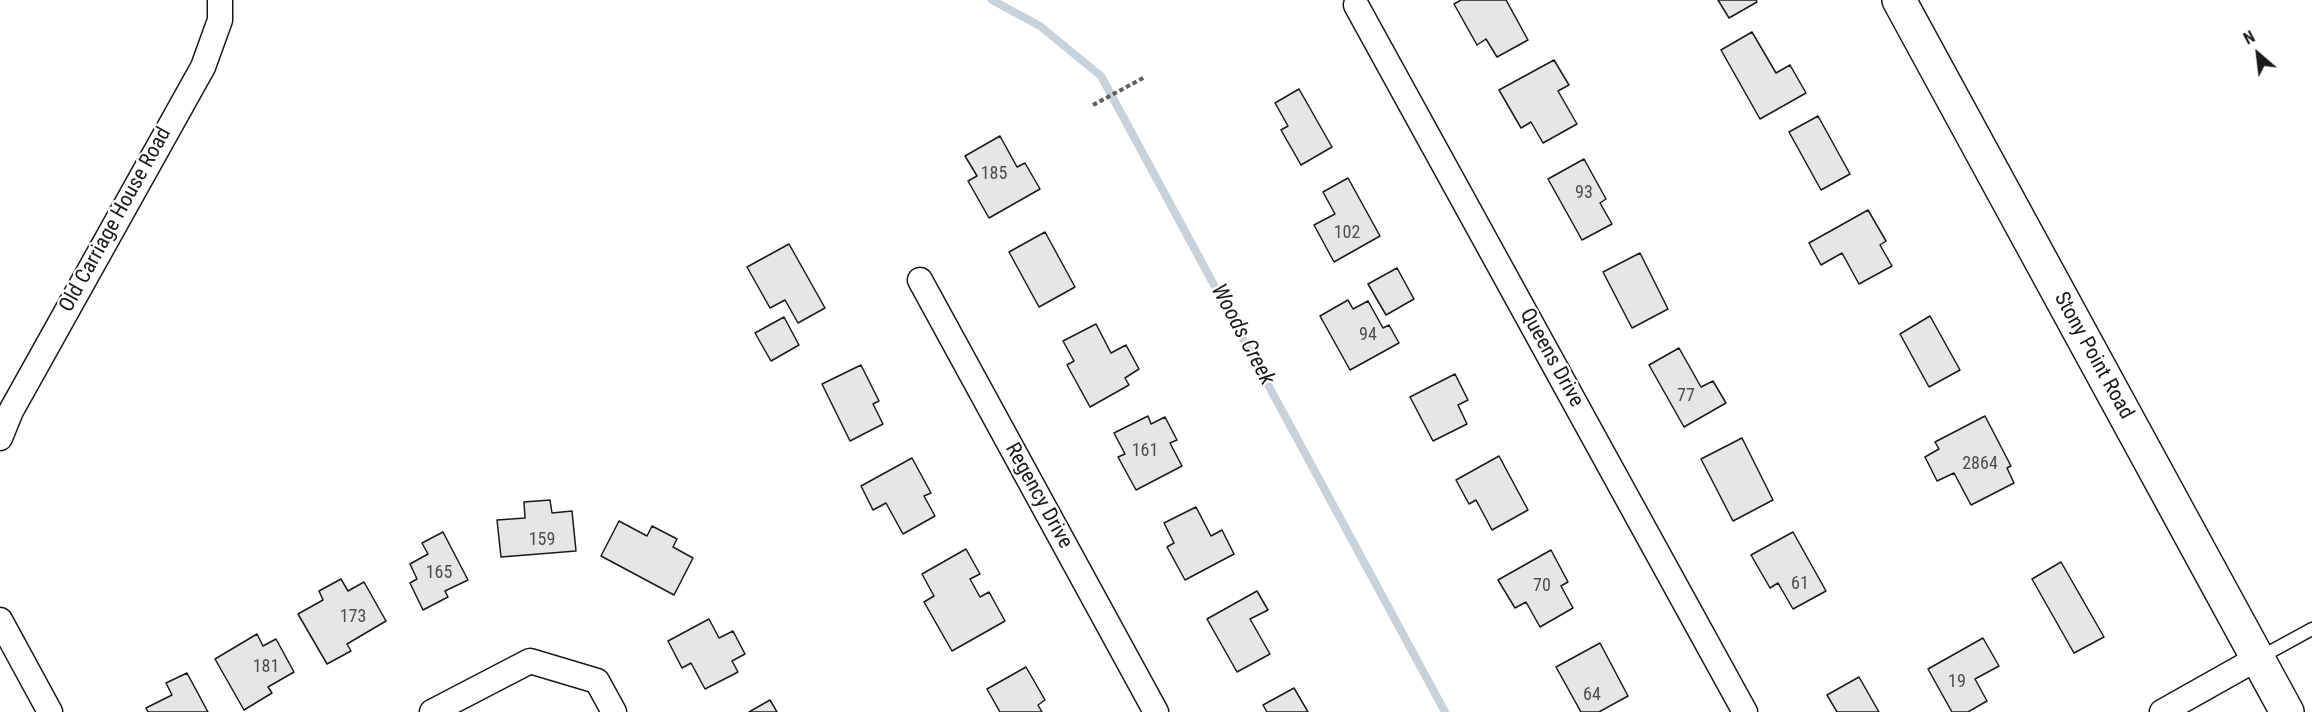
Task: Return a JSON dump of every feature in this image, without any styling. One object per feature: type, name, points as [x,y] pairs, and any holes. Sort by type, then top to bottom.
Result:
[{"type":"street","name":"Old Carriage House Road","points":[[0,438],[11,411],[203,67],[220,20],[220,0]]},
{"type":"street","name":"Stony Point Road","points":[[1899,0],[2287,712]]},
{"type":"street","name":"Queens Drive","points":[[1356,5],[1745,712]]},
{"type":"street","name":"Regency Drive","points":[[920,280],[1156,712]]},
{"type":"street","points":[[0,620],[50,712]]},
{"type":"street","points":[[2162,712],[2258,658]]},
{"type":"street","points":[[432,712],[530,661],[597,681],[614,712]]},
{"type":"lane","points":[[2258,658],[2312,629]]},
{"type":"path","points":[[1093,105],[1145,77]]},
{"type":"building","points":[[1461,0],[1506,0],[1528,40],[1497,57],[1486,39],[1477,45],[1454,4]]},
{"type":"building","points":[[1718,0],[1756,0],[1757,2],[1729,18]]},
{"type":"building","points":[[1752,32],[1776,73],[1790,65],[1806,93],[1760,119],[1721,50]]},
{"type":"building","points":[[1554,60],[1569,85],[1558,91],[1577,124],[1543,143],[1531,122],[1521,128],[1499,90]]},
{"type":"building","points":[[1299,89],[1332,147],[1301,165],[1281,130],[1288,126],[1275,103]]},
{"type":"building","points":[[1818,116],[1850,174],[1821,190],[1789,132]]},
{"type":"building","points":[[1000,136],[1017,167],[1025,163],[1040,189],[989,218],[968,181],[977,176],[965,156]]},
{"type":"building","points":[[1584,159],[1606,199],[1600,203],[1612,224],[1582,240],[1548,179]]},
{"type":"building","points":[[1348,178],[1380,236],[1334,262],[1314,225],[1335,214],[1323,192]]},
{"type":"building","points":[[1868,210],[1886,241],[1880,245],[1892,266],[1859,284],[1842,253],[1821,265],[1809,243]]},
{"type":"building","points":[[1045,232],[1075,287],[1039,307],[1009,252]]},
{"type":"building","points":[[789,244],[825,308],[798,323],[785,300],[770,308],[747,267]]},
{"type":"building","points":[[1640,253],[1668,309],[1632,328],[1603,272]]},
{"type":"building","points":[[1397,268],[1414,299],[1386,315],[1368,284]]},
{"type":"building","points":[[1348,300],[1353,309],[1368,301],[1383,328],[1389,325],[1399,343],[1350,370],[1320,316]]},
{"type":"building","points":[[1930,316],[1960,370],[1929,387],[1900,334]]},
{"type":"building","points":[[784,317],[799,345],[771,361],[755,333]]},
{"type":"building","points":[[1096,324],[1111,353],[1126,345],[1139,369],[1125,378],[1129,385],[1090,407],[1067,365],[1074,361],[1063,341]]},
{"type":"building","points":[[1679,348],[1701,387],[1713,381],[1726,403],[1684,427],[1649,365]]},
{"type":"building","points":[[861,365],[879,401],[873,404],[883,424],[850,441],[822,384]]},
{"type":"building","points":[[1455,374],[1468,400],[1458,405],[1467,424],[1433,441],[1410,397]]},
{"type":"building","points":[[1148,416],[1151,424],[1165,417],[1177,440],[1170,443],[1182,466],[1136,490],[1118,457],[1125,454],[1114,433]]},
{"type":"building","points":[[1985,416],[2011,466],[2007,468],[2014,483],[1971,505],[1954,473],[1937,481],[1925,457],[1939,449],[1935,442]]},
{"type":"building","points":[[1742,438],[1773,500],[1733,521],[1701,459]]},
{"type":"building","points":[[1499,456],[1528,510],[1492,530],[1476,500],[1469,504],[1456,480]]},
{"type":"building","points":[[912,458],[931,493],[924,496],[935,516],[903,534],[886,503],[873,510],[861,486]]},
{"type":"building","points":[[550,500],[552,513],[572,511],[576,551],[501,557],[497,520],[525,518],[524,502]]},
{"type":"building","points":[[1196,507],[1211,536],[1222,530],[1234,554],[1185,580],[1167,547],[1174,543],[1164,523]]},
{"type":"building","points":[[619,521],[647,536],[652,526],[677,539],[673,547],[693,558],[674,595],[601,556]]},
{"type":"building","points":[[443,532],[468,580],[445,591],[448,597],[423,610],[410,583],[417,579],[410,564],[428,554],[422,543]]},
{"type":"building","points":[[1793,532],[1826,591],[1793,609],[1778,583],[1770,588],[1751,555]]},
{"type":"building","points":[[966,549],[980,574],[970,579],[980,597],[989,592],[1005,621],[952,651],[924,602],[934,596],[922,574]]},
{"type":"building","points":[[1551,550],[1568,582],[1561,586],[1573,608],[1540,627],[1526,602],[1515,608],[1498,580]]},
{"type":"building","points":[[2061,562],[2104,637],[2074,653],[2032,579]]},
{"type":"building","points":[[341,579],[348,591],[364,582],[386,621],[347,644],[351,651],[327,664],[298,614],[323,600],[319,591]]},
{"type":"building","points":[[1257,591],[1268,610],[1250,619],[1270,654],[1237,672],[1207,619]]},
{"type":"building","points":[[709,619],[719,638],[733,631],[745,654],[732,661],[738,672],[705,689],[691,663],[682,668],[668,641]]},
{"type":"building","points":[[257,634],[263,646],[276,639],[294,672],[268,687],[272,693],[244,710],[215,659]]},
{"type":"building","points":[[1983,638],[1999,666],[1975,679],[1987,701],[1968,712],[1952,712],[1928,669]]},
{"type":"building","points":[[1600,643],[1628,696],[1599,712],[1581,712],[1556,667]]},
{"type":"building","points":[[1026,667],[1045,700],[1038,705],[1042,712],[1000,712],[987,689]]},
{"type":"building","points":[[187,673],[208,712],[148,712],[146,708],[172,695],[166,683]]},
{"type":"building","points":[[1859,677],[1879,712],[1837,712],[1827,695]]},
{"type":"building","points":[[1294,688],[1308,712],[1267,712],[1263,705]]},
{"type":"building","points":[[770,700],[777,712],[749,712]]},
{"type":"waterway","name":"Woods Creek","points":[[992,0],[1040,26],[1101,76],[1445,712]]}]
